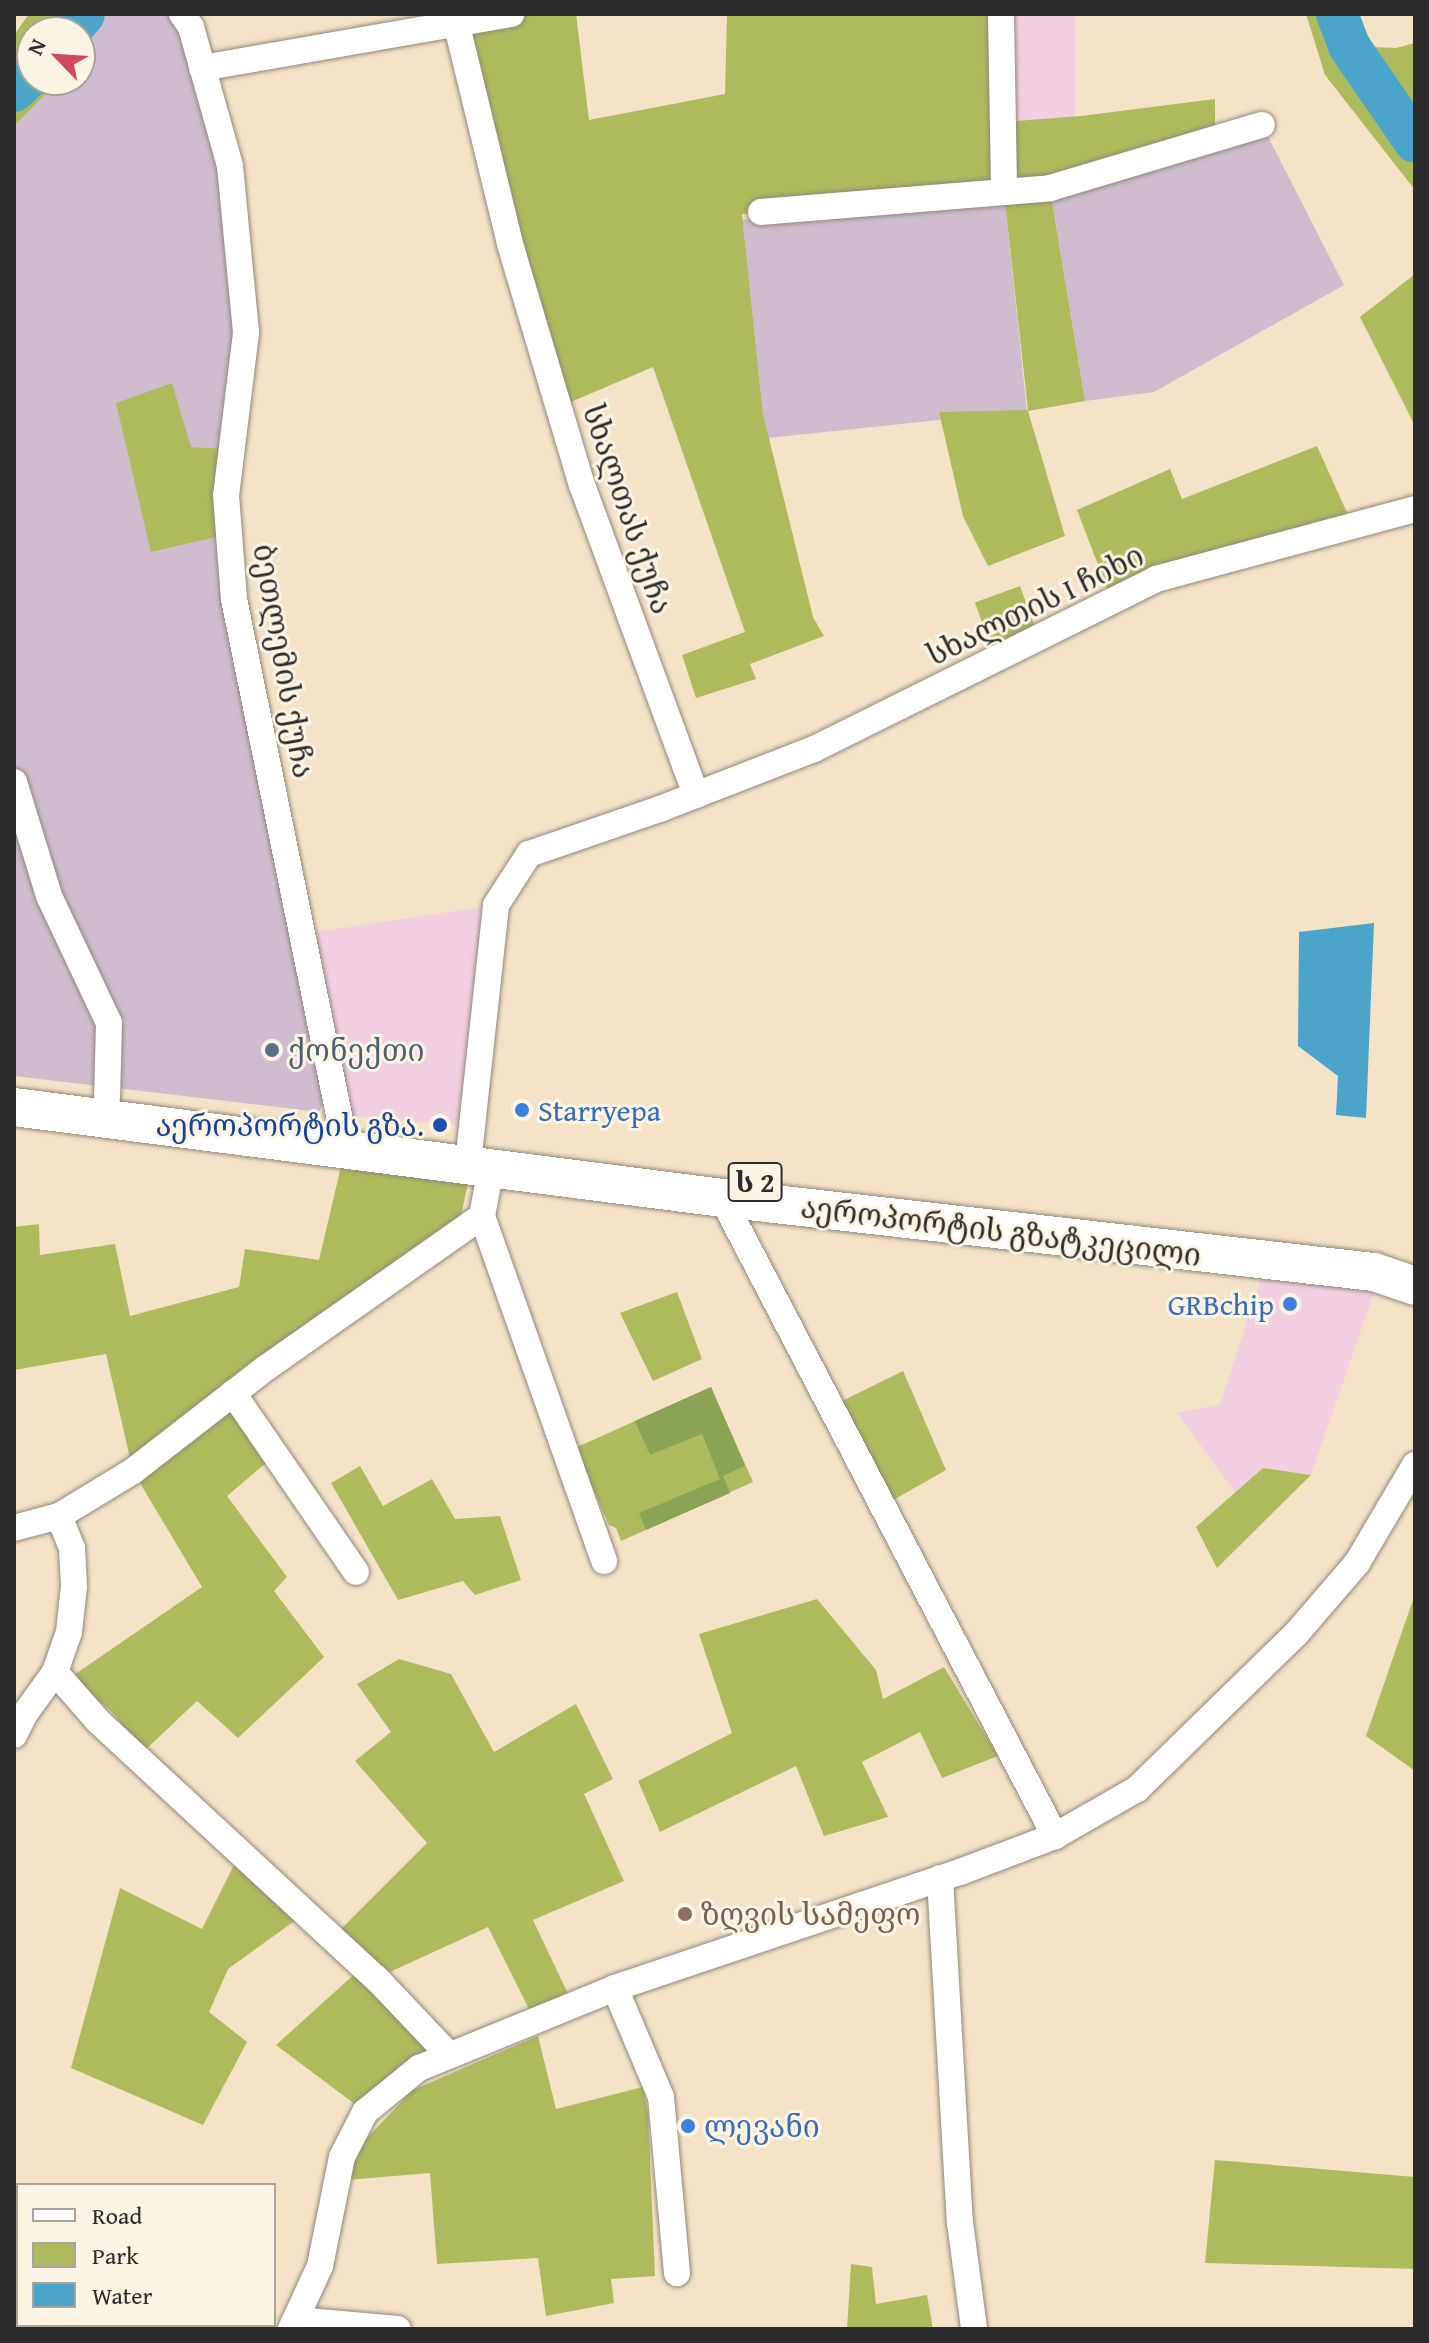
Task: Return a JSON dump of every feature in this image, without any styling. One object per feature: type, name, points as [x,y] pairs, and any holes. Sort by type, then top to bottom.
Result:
[{"type":"highway","name":"აეროპორტის გზატკეცილი","points":[[14,1086],[342,1130],[722,1198],[1374,1272],[1415,1286]]},
{"type":"highway","name":"აეროპორტის გზატკეცილი","points":[[14,1107],[480,1157],[726,1179],[1362,1252],[1415,1265]]},
{"type":"street","name":"ბეთლემის ქუჩა","points":[[182,14],[191,27],[230,166],[246,333],[226,495],[234,599],[342,1130]]},
{"type":"street","points":[[202,68],[457,26],[511,14]]},
{"type":"street","points":[[1001,14],[1004,192]]},
{"type":"street","name":"სხალთას ქუჩა","points":[[457,26],[510,244],[582,485],[696,795]]},
{"type":"street","points":[[761,212],[1050,188],[1262,125]]},
{"type":"street","name":"სხალთის I ჩიხი","points":[[696,795],[814,749],[1156,579],[1415,509]]},
{"type":"street","points":[[14,782],[49,896],[109,1023],[107,1097]]},
{"type":"street","points":[[604,1561],[482,1216],[480,1157],[496,905],[529,854],[696,795]]},
{"type":"street","points":[[722,1198],[1055,1836]]},
{"type":"street","points":[[14,1528],[59,1516],[133,1471],[233,1393],[482,1216]]},
{"type":"street","points":[[233,1393],[356,1572]]},
{"type":"street","points":[[398,2329],[294,2325],[320,2266],[342,2157],[365,2112],[419,2068],[448,2054],[615,1988],[1055,1836],[1137,1789],[1296,1634],[1357,1563],[1415,1465]]},
{"type":"street","points":[[14,1735],[24,1715],[55,1672],[69,1632],[74,1586],[72,1548],[59,1516]]},
{"type":"street","points":[[55,1672],[98,1721],[376,1978],[448,2054]]},
{"type":"street","points":[[940,1878],[960,2222],[974,2329]]},
{"type":"street","points":[[615,1988],[661,2097],[677,2273]]},
{"type":"shaded area","points":[[104,14],[182,14],[230,166],[246,333],[232,449],[191,447],[117,403],[229,534],[333,1081],[319,1112],[14,1076],[14,126],[44,96],[96,96],[96,29]]},
{"type":"shaded area","points":[[1001,14],[1075,14],[1075,122],[1001,122]]},
{"type":"shaded area","points":[[1262,125],[1344,285],[1154,392],[1085,401],[1050,188]]},
{"type":"shaded area","points":[[1004,192],[1027,411],[765,438],[742,219]]},
{"type":"shaded area","points":[[496,905],[461,1126],[346,1115],[303,934]]},
{"type":"shaded area","points":[[1265,1265],[1378,1281],[1311,1475],[1263,1468],[1236,1493],[1177,1413],[1220,1405]]},
{"type":"green space","points":[[104,14],[96,29],[96,16],[28,16]]},
{"type":"green space","points":[[511,14],[576,14],[589,120],[725,94],[727,14],[1001,14],[1003,122],[1081,116],[1215,99],[1215,139],[1050,189],[1085,401],[1028,411],[1065,536],[988,566],[963,516],[939,412],[1028,410],[1004,193],[742,214],[763,414],[813,617],[824,636],[750,664],[756,679],[696,698],[682,655],[745,632],[653,367],[559,407],[457,26]]},
{"type":"green space","points":[[1306,14],[1337,14],[1349,46],[1396,48],[1415,43],[1415,190],[1325,75]]},
{"type":"green space","points":[[16,32],[16,96],[44,96],[14,126]]},
{"type":"green space","points":[[1415,274],[1415,421],[1413,422],[1360,317]]},
{"type":"green space","points":[[172,383],[191,447],[232,449],[229,534],[151,552],[116,403]]},
{"type":"green space","points":[[1317,446],[1353,526],[1112,601],[1077,510],[1170,469],[1182,499]]},
{"type":"green space","points":[[1020,586],[1039,638],[994,654],[975,602]]},
{"type":"green space","points":[[343,1158],[469,1178],[461,1216],[133,1471],[106,1354],[14,1370],[14,1227],[39,1224],[40,1255],[115,1244],[130,1316],[239,1287],[245,1249],[319,1260]]},
{"type":"green space","points":[[677,1292],[702,1359],[653,1381],[620,1313]]},
{"type":"green space","points":[[903,1371],[946,1470],[888,1503],[836,1404]]},
{"type":"green space","points":[[711,1387],[753,1482],[621,1541],[616,1528],[609,1525],[575,1448]]},
{"type":"green space","points":[[711,1387],[745,1466],[723,1476],[730,1493],[646,1530],[639,1513],[720,1479],[702,1434],[650,1455],[635,1421]]},
{"type":"green space","points":[[235,1406],[273,1457],[227,1496],[287,1577],[274,1591],[324,1657],[238,1738],[197,1701],[143,1752],[112,1712],[71,1677],[202,1587],[137,1478]]},
{"type":"green space","points":[[360,1466],[383,1506],[432,1479],[455,1519],[500,1516],[521,1580],[475,1595],[463,1581],[398,1600],[331,1483]]},
{"type":"green space","points":[[1263,1468],[1311,1475],[1217,1568],[1196,1527]]},
{"type":"green space","points":[[1415,1594],[1415,1771],[1366,1736]]},
{"type":"green space","points":[[817,1599],[876,1670],[883,1699],[944,1667],[998,1756],[942,1778],[920,1732],[862,1762],[888,1817],[824,1836],[796,1766],[660,1832],[638,1781],[732,1733],[699,1634]]},
{"type":"green space","points":[[399,1659],[451,1674],[494,1752],[576,1704],[613,1779],[584,1794],[624,1881],[533,1920],[570,1998],[531,2013],[488,1927],[379,1977],[337,1933],[427,1843],[355,1761],[391,1732],[357,1684]]},
{"type":"green space","points":[[237,1859],[300,1917],[228,1969],[209,2012],[247,2042],[203,2125],[71,2068],[120,1888],[202,1929]]},
{"type":"green space","points":[[358,1971],[430,2041],[429,2057],[356,2105],[276,2045]]},
{"type":"green space","points":[[538,2036],[556,2109],[643,2087],[648,2114],[655,2276],[611,2279],[614,2303],[546,2316],[538,2258],[437,2264],[430,2173],[347,2180],[360,2145],[413,2090]]},
{"type":"green space","points":[[1215,2160],[1415,2177],[1415,2269],[1205,2263]]},
{"type":"green space","points":[[851,2264],[872,2267],[876,2304],[927,2295],[933,2329],[847,2329]]},
{"type":"water","points":[[1374,923],[1366,1118],[1336,1115],[1338,1076],[1298,1046],[1299,932]]},
{"type":"waterway","points":[[1337,14],[1349,46],[1415,142]]},
{"type":"place","name":"ქონექთი","points":[[272,1050]]},
{"type":"place","name":"Starryepa","points":[[522,1110]]},
{"type":"place","name":"აეროპორტის გზა.","points":[[440,1125]]},
{"type":"place","name":"GRBchip","points":[[1290,1304]]},
{"type":"place","name":"ზღვის სამეფო","points":[[685,1914]]},
{"type":"place","name":"ლევანი","points":[[688,2126]]}]
